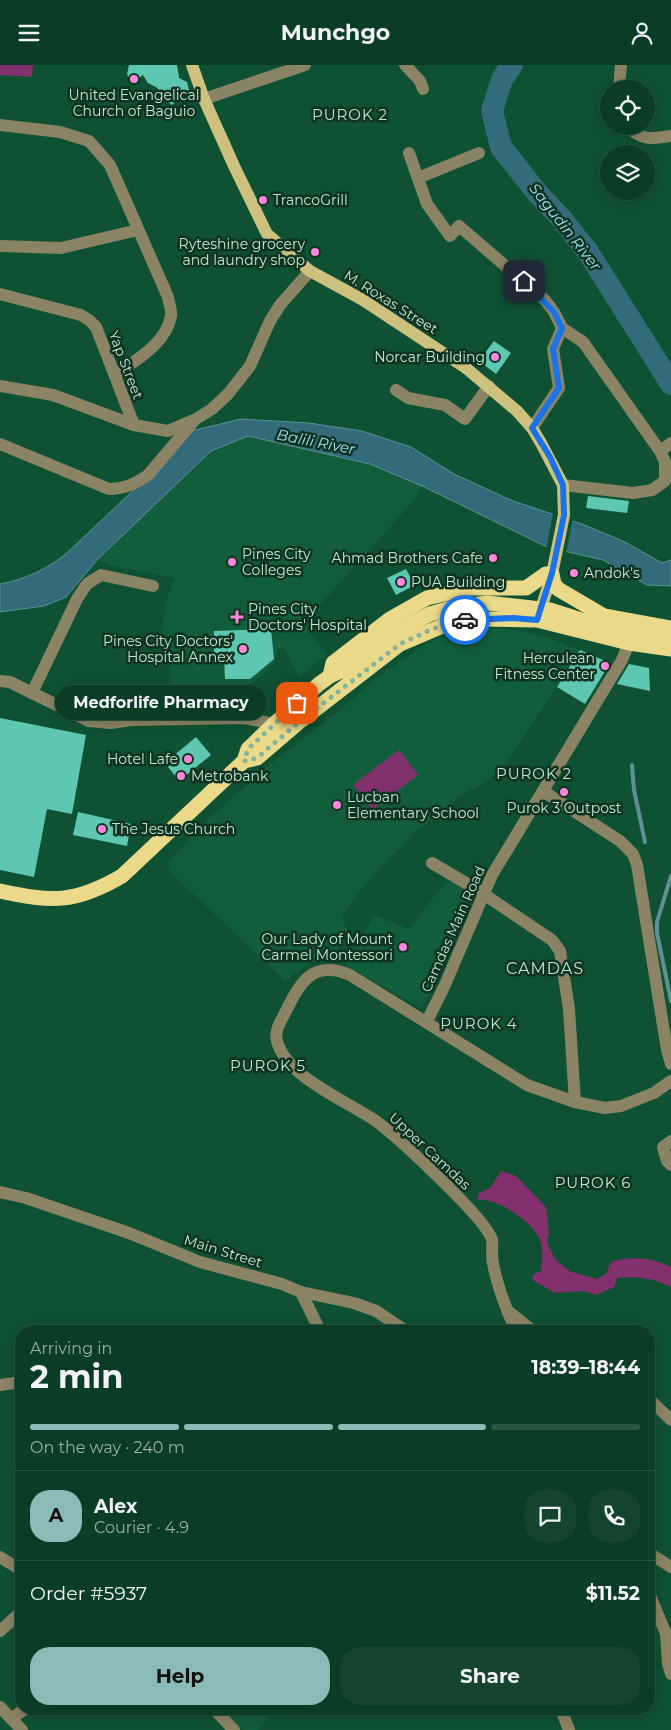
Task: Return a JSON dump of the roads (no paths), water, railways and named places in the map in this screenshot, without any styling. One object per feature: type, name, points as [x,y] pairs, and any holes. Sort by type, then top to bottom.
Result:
[{"type":"highway","points":[[336,673],[334,663],[390,619],[427,598],[470,588],[526,588],[549,574],[554,584],[570,597],[604,616],[670,638]]},
{"type":"highway","points":[[513,618],[524,610],[526,588]]},
{"type":"highway","points":[[564,628],[555,617],[553,609],[558,598],[570,597]]},
{"type":"highway","points":[[0,891],[35,898],[71,897],[98,890],[122,876],[244,761],[248,749],[274,724],[336,673],[390,635],[430,614],[451,608],[487,603],[550,609],[612,630],[670,638]]},
{"type":"highway","points":[[244,761],[257,758],[299,722],[400,644],[447,624],[480,619],[513,618],[537,620],[629,643],[670,638]]},
{"type":"main road","name":"M. Roxas Street","points":[[192,65],[204,99],[267,234],[310,271],[363,300],[466,368],[517,411],[532,428],[550,457],[563,485],[564,515],[549,574],[547,595],[543,598],[537,620]]},
{"type":"street","points":[[204,99],[305,65]]},
{"type":"street","points":[[406,65],[420,81],[423,89]]},
{"type":"street","points":[[620,80],[621,65]]},
{"type":"street","points":[[0,125],[60,132],[89,141],[110,165],[168,297],[172,314],[167,329],[160,340],[115,375]]},
{"type":"street","points":[[638,135],[642,138],[652,139],[671,136]]},
{"type":"street","points":[[409,153],[426,203],[450,236],[459,225],[533,288],[554,312],[562,328],[583,343],[660,451],[665,463],[665,481],[652,490],[633,493],[563,485]]},
{"type":"street","points":[[418,178],[479,153]]},
{"type":"street","points":[[0,246],[61,248],[138,230]]},
{"type":"street","points":[[0,386],[53,395],[134,425],[168,431],[196,419],[212,409],[242,379],[250,367],[270,321],[280,305],[310,271]]},
{"type":"street","name":"Yap Street","points":[[0,294],[80,315],[89,320],[96,327],[134,425]]},
{"type":"street","points":[[532,428],[559,388],[553,349],[562,328]]},
{"type":"street","points":[[396,390],[408,397],[445,405],[465,419],[489,387]]},
{"type":"street","points":[[0,444],[109,489],[121,489],[148,475],[196,419]]},
{"type":"street","points":[[660,451],[671,443]]},
{"type":"street","points":[[32,693],[77,599],[87,584],[101,575],[152,586]]},
{"type":"street","name":"Camdas Main Road","points":[[427,1021],[444,987],[483,894],[506,850],[622,660],[629,643]]},
{"type":"street","points":[[0,681],[10,682],[89,721],[110,723],[132,720],[245,717],[274,724]]},
{"type":"street","points":[[543,791],[620,841],[633,854],[637,865],[667,1050],[671,1064]]},
{"type":"street","points":[[432,863],[552,940],[560,951],[569,1009],[575,1102]]},
{"type":"street","name":"Upper Camdas","points":[[427,1021],[350,975],[336,969],[328,969],[317,972],[298,987],[278,1029],[277,1041],[288,1062],[307,1080],[345,1101],[377,1122],[428,1167],[479,1221],[492,1239],[492,1261],[507,1311],[513,1325]]},
{"type":"street","points":[[427,1021],[527,1085],[575,1102],[606,1108],[621,1106],[654,1093],[671,1081]]},
{"type":"street","points":[[671,1141],[663,1147],[667,1161],[671,1165]]},
{"type":"street","name":"Main Street","points":[[0,1192],[26,1198],[122,1231],[200,1262],[282,1284],[301,1292],[354,1303],[376,1311],[397,1325]]},
{"type":"street","points":[[301,1292],[317,1325]]},
{"type":"street","points":[[507,1311],[525,1325]]},
{"type":"street","points":[[0,1385],[15,1383]]},
{"type":"street","points":[[655,1405],[671,1420]]},
{"type":"street","points":[[0,1557],[15,1566]]},
{"type":"street","points":[[655,1557],[671,1567]]},
{"type":"street","points":[[655,1607],[666,1634],[668,1664],[671,1674]]},
{"type":"street","points":[[0,1631],[15,1617]]},
{"type":"street","points":[[0,1707],[22,1730]]},
{"type":"street","points":[[12,1718],[16,1715]]},
{"type":"street","points":[[220,1715],[234,1730]]},
{"type":"street","points":[[565,1719],[575,1730]]},
{"type":"water","name":"Balili River","points":[[241,419],[309,423],[362,431],[411,447],[454,474],[513,501],[582,524],[625,542],[662,563],[671,560],[671,586],[647,585],[603,560],[547,547],[422,486],[370,464],[248,436],[211,451],[98,559],[66,597],[44,606],[0,612],[0,584],[36,572],[68,552],[162,463],[187,432]]},
{"type":"waterway","name":"Sagudin River","points":[[512,65],[502,79],[492,111],[501,147],[588,252],[671,384]]},
{"type":"waterway","points":[[632,765],[634,790],[645,842]]},
{"type":"waterway","points":[[671,876],[657,922],[657,933],[671,1001]]},
{"type":"place","name":"United Evangelical Church of Baguio","points":[[134,79]]},
{"type":"place","name":"TrancoGrill","points":[[263,200]]},
{"type":"place","name":"Ryteshine grocery and laundry shop","points":[[315,252]]},
{"type":"place","name":"Norcar Building","points":[[495,357]]},
{"type":"place","name":"Ahmad Brothers Cafe","points":[[493,558]]},
{"type":"place","name":"Pines City Colleges","points":[[232,562]]},
{"type":"place","name":"Andok's","points":[[574,573]]},
{"type":"place","name":"PUA Building","points":[[401,582]]},
{"type":"place","name":"Pines City Doctors' Hospital","points":[[237,617]]},
{"type":"place","name":"Pines City Doctors' Hospital Annex","points":[[243,649]]},
{"type":"place","name":"Herculean Fitness Center","points":[[605,666]]},
{"type":"place","name":"Medforlife Pharmacy","points":[[297,703]]},
{"type":"place","name":"Hotel Lafe","points":[[188,759]]},
{"type":"place","name":"Metrobank","points":[[181,776]]},
{"type":"place","name":"Purok 3 Outpost","points":[[564,792]]},
{"type":"place","name":"Lucban Elementary School","points":[[337,805]]},
{"type":"place","name":"The Jesus Church","points":[[102,829]]},
{"type":"place","name":"Our Lady of Mount Carmel Montessori","points":[[403,947]]},
{"type":"district","name":"PUROK 2","points":[[350,115]]},
{"type":"district","name":"PUROK 2","points":[[534,774]]},
{"type":"district","name":"CAMDAS","points":[[545,968]]},
{"type":"district","name":"PUROK 4","points":[[479,1024]]},
{"type":"district","name":"PUROK 5","points":[[268,1066]]},
{"type":"district","name":"PUROK 6","points":[[593,1183]]}]
